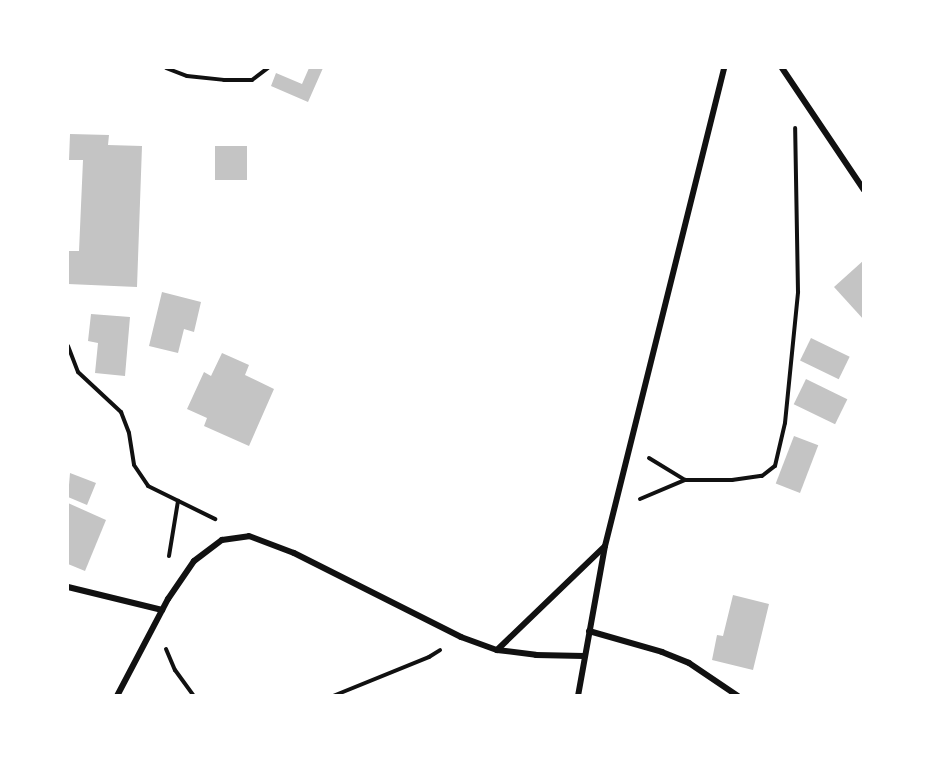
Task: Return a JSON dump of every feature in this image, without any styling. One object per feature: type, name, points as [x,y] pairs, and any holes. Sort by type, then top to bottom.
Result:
[{"type":"street","points":[[578,696],[605,546],[724,68]]},
{"type":"street","points":[[782,68],[864,190]]},
{"type":"street","points":[[117,696],[153,624],[194,561],[222,540],[249,536],[294,553],[460,637],[497,650],[536,655],[584,656]]},
{"type":"street","points":[[497,650],[605,546]]},
{"type":"street","points":[[68,587],[162,610]]},
{"type":"street","points":[[589,631],[662,652],[689,663],[738,696]]},
{"type":"path","points":[[165,68],[188,76],[224,80],[252,80],[268,68]]},
{"type":"path","points":[[613,514],[655,491],[685,480],[732,480],[762,476],[775,466],[785,423],[798,292],[794,84]]},
{"type":"path","points":[[68,346],[78,372],[121,412],[129,433],[134,465],[148,486],[249,536]]},
{"type":"path","points":[[631,445],[685,480]]},
{"type":"path","points":[[168,560],[178,501]]},
{"type":"path","points":[[153,624],[175,670],[194,696]]},
{"type":"path","points":[[333,696],[429,657],[460,637]]},
{"type":"building","points":[[309,68],[323,68],[308,102],[271,86],[276,73],[302,84]]},
{"type":"building","points":[[70,134],[109,135],[108,145],[142,146],[137,287],[68,284],[68,251],[79,251],[83,160],[69,160]]},
{"type":"building","points":[[215,146],[247,146],[247,180],[215,180]]},
{"type":"building","points":[[864,260],[864,320],[834,287]]},
{"type":"building","points":[[162,292],[201,302],[194,332],[184,329],[178,353],[149,346]]},
{"type":"building","points":[[91,314],[130,317],[125,376],[95,373],[98,343],[88,341]]},
{"type":"building","points":[[811,338],[850,357],[839,379],[800,360]]},
{"type":"building","points":[[222,353],[249,365],[245,375],[274,389],[249,446],[204,426],[207,418],[187,409],[204,372],[211,376]]},
{"type":"building","points":[[806,379],[847,399],[835,424],[794,404]]},
{"type":"building","points":[[794,436],[818,445],[800,493],[776,484]]},
{"type":"building","points":[[70,473],[96,483],[87,505],[68,497]]},
{"type":"building","points":[[68,503],[106,520],[85,571],[68,564]]},
{"type":"building","points":[[733,595],[769,604],[753,670],[712,660],[717,635],[723,636]]}]
